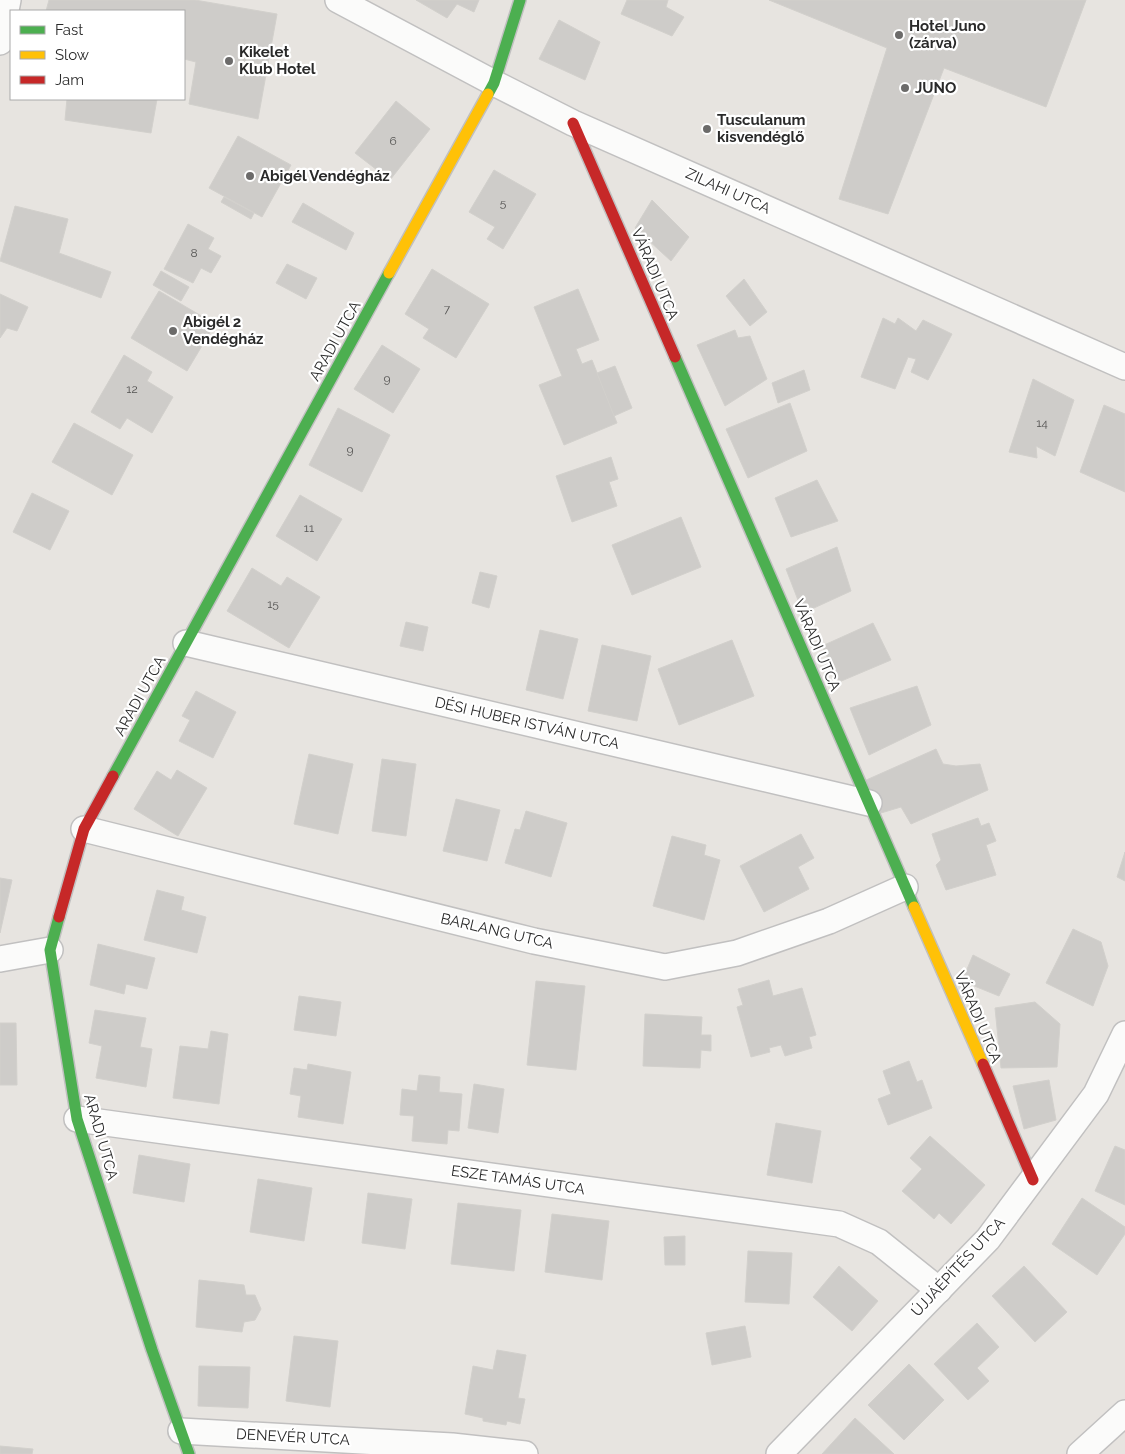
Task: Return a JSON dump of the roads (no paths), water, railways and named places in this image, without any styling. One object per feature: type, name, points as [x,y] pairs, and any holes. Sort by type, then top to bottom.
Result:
[{"type":"street","points":[[0,42],[8,0]]},
{"type":"street","name":"ZILAHI UTCA","points":[[338,0],[573,123],[1125,368]]},
{"type":"street","name":"ARADI UTCA","points":[[190,1454],[149,1341],[77,1119],[50,950],[84,829],[494,83],[520,0]]},
{"type":"street","name":"VÁRADI UTCA","points":[[573,123],[1032,1180]]},
{"type":"street","name":"DÉSI HUBER ISTVÁN UTCA","points":[[186,643],[869,803]]},
{"type":"street","name":"BARLANG UTCA","points":[[84,829],[534,941],[665,966],[737,953],[829,920],[905,887]]},
{"type":"street","points":[[0,959],[50,950]]},
{"type":"street","name":"ÚJJÁÉPÍTÉS UTCA","points":[[779,1454],[988,1239],[1096,1094],[1125,1034]]},
{"type":"street","name":"ESZE TAMÁS UTCA","points":[[77,1119],[839,1224],[879,1242],[939,1290]]},
{"type":"street","points":[[1080,1454],[1125,1413]]},
{"type":"street","name":"DENEVÉR UTCA","points":[[181,1431],[452,1446],[525,1454]]},
{"type":"place","name":"Hotel Juno (zárva)","points":[[899,35]]},
{"type":"place","name":"Kikelet Klub Hotel","points":[[229,61]]},
{"type":"place","name":"JUNO","points":[[905,88]]},
{"type":"place","name":"Tusculanum kisvendéglő","points":[[707,129]]},
{"type":"place","name":"Abigél Vendégház","points":[[250,176]]},
{"type":"place","name":"Abigél 2 Vendégház","points":[[173,331]]}]
